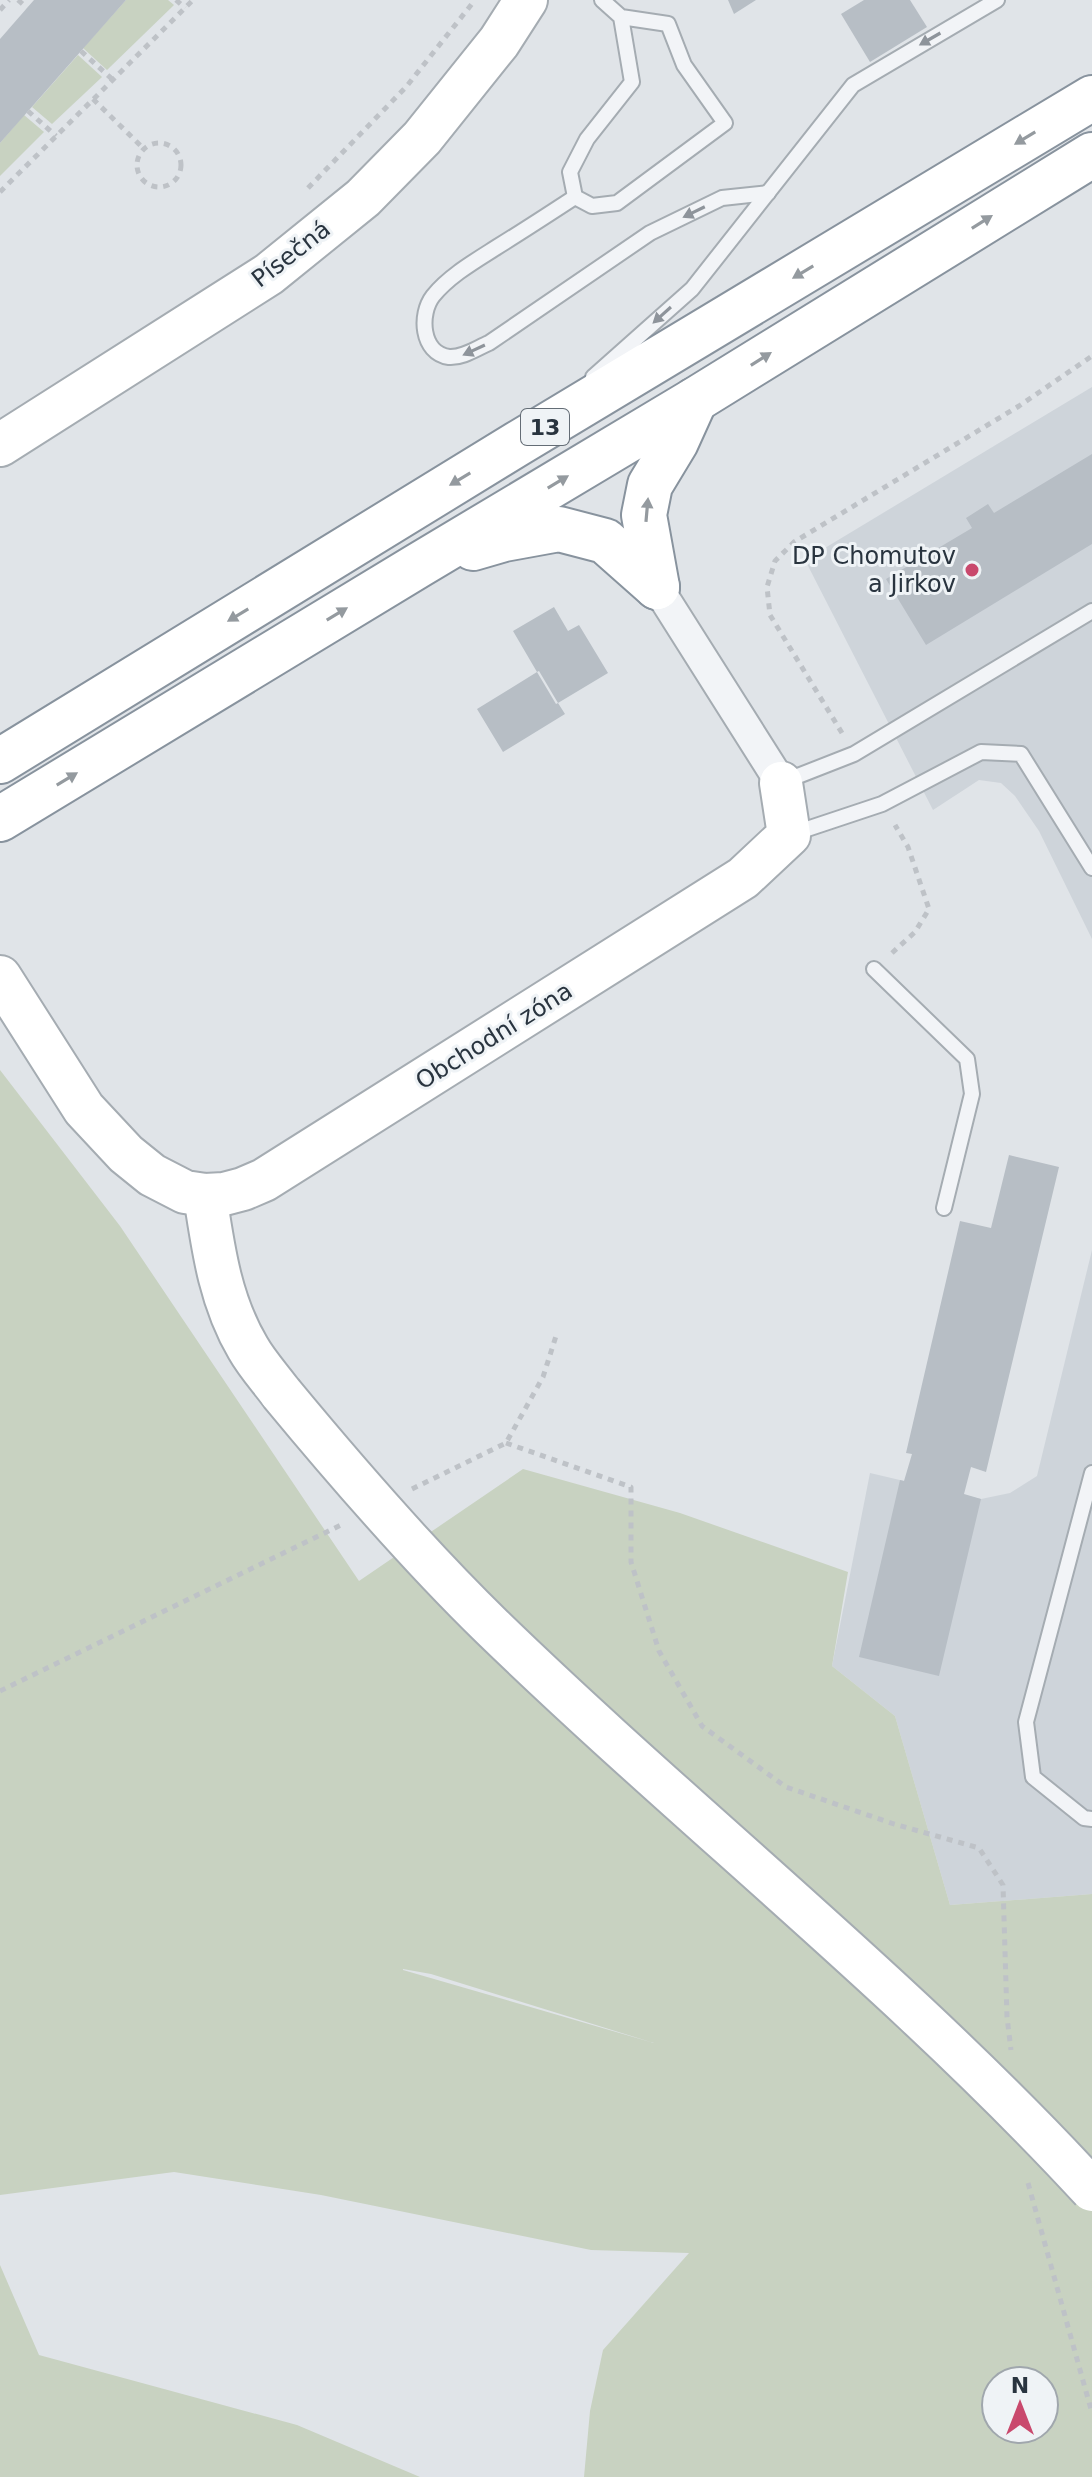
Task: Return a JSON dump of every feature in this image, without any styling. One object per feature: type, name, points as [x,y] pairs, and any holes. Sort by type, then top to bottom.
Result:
[{"type":"highway","name":"13","points":[[0,761],[517,444],[1092,98]]},
{"type":"highway","name":"13","points":[[0,819],[695,400],[1092,155]]},
{"type":"highway","points":[[657,587],[644,515],[650,485],[676,442],[695,400]]},
{"type":"highway","points":[[419,565],[504,539],[559,529],[605,541],[657,587]]},
{"type":"street","name":"Písečná","points":[[0,445],[269,274],[363,198],[422,138],[499,42],[526,0]]},
{"type":"street","points":[[657,587],[781,783],[789,835]]},
{"type":"street","name":"Obchodní zóna","points":[[0,977],[84,1109],[126,1154],[152,1175],[185,1192],[205,1195],[243,1189],[264,1180],[358,1122],[743,878],[789,835]]},
{"type":"street","points":[[205,1195],[215,1265],[232,1315],[249,1349],[281,1393],[357,1484],[491,1626],[923,2020],[1052,2146],[1092,2190]]},
{"type":"lane","points":[[575,197],[592,206],[617,203],[725,123],[684,65],[668,24],[621,17],[602,0]]},
{"type":"lane","points":[[517,444],[692,289],[853,85],[997,0]]},
{"type":"lane","points":[[575,197],[570,172],[587,139],[632,82],[621,17]]},
{"type":"lane","points":[[575,197],[463,269],[432,297],[423,328],[427,340],[437,352],[446,357],[460,356],[489,343],[650,233],[722,198],[768,193]]},
{"type":"lane","points":[[781,783],[854,754],[1092,611]]},
{"type":"lane","points":[[789,835],[882,804],[981,752],[1021,754],[1092,868]]},
{"type":"lane","points":[[874,969],[967,1059],[972,1094],[944,1208]]},
{"type":"lane","points":[[1092,1473],[1026,1722],[1033,1777],[1084,1818],[1092,1819]]},
{"type":"path","points":[[0,10],[9,0]]},
{"type":"path","points":[[18,0],[27,8]]},
{"type":"path","points":[[176,0],[185,8]]},
{"type":"path","points":[[0,192],[193,0]]},
{"type":"path","points":[[299,197],[406,87],[475,0]]},
{"type":"path","points":[[81,51],[113,80]]},
{"type":"path","points":[[93,99],[143,148]]},
{"type":"path","points":[[28,111],[56,136]]},
{"type":"path","points":[[164,142],[176,150],[180,156],[180,171],[172,183],[158,187],[144,182],[136,169],[143,148],[164,142]]},
{"type":"path","points":[[854,754],[770,615],[767,587],[775,561],[794,542],[1019,406],[1092,356]]},
{"type":"path","points":[[874,969],[915,932],[929,909],[908,847],[882,804]]},
{"type":"path","points":[[406,1492],[506,1443],[543,1377],[556,1336]]},
{"type":"path","points":[[506,1443],[631,1487],[631,1562],[659,1651],[702,1726],[786,1787],[894,1824],[979,1848],[1003,1885],[1007,2017],[1012,2060]]},
{"type":"path","points":[[0,1691],[349,1521]]},
{"type":"path","points":[[1026,2176],[1092,2413]]},
{"type":"shaded area","points":[[1092,387],[1092,939],[1039,831],[1015,796],[1001,783],[979,780],[933,810],[805,560]]},
{"type":"shaded area","points":[[1092,1250],[1092,1894],[950,1905],[895,1716],[832,1666],[870,1473],[981,1499],[1010,1493],[1037,1476]]},
{"type":"green space","points":[[126,0],[168,0],[174,5],[107,70],[83,48]]},
{"type":"green space","points":[[78,55],[102,77],[52,124],[32,107]]},
{"type":"green space","points":[[24,115],[44,132],[0,176],[0,143]]},
{"type":"green space","points":[[0,1070],[120,1226],[359,1581],[523,1469],[680,1513],[848,1572],[832,1666],[895,1716],[950,1905],[1092,1894],[1092,2477],[584,2477],[590,2411],[603,2350],[689,2253],[591,2250],[321,2195],[174,2172],[0,2195]],"holes":[[[403,1969],[431,1974],[654,2043]]]},
{"type":"green space","points":[[0,2265],[39,2355],[297,2425],[420,2477],[0,2477]]},
{"type":"building","points":[[34,0],[126,0],[0,143],[0,39]]},
{"type":"building","points":[[728,0],[756,0],[734,14]]},
{"type":"building","points":[[864,0],[910,0],[927,27],[870,62],[841,14]]},
{"type":"building","points":[[1092,454],[1092,544],[926,645],[886,579],[972,528],[966,518],[988,504],[994,513]]},
{"type":"building","points":[[554,607],[568,631],[579,625],[608,673],[558,703],[513,631]]},
{"type":"building","points":[[537,672],[565,714],[503,752],[477,709]]},
{"type":"building","points":[[1009,1155],[1059,1167],[986,1472],[971,1467],[964,1494],[981,1499],[939,1676],[859,1657],[900,1480],[904,1481],[912,1454],[906,1453],[960,1221],[991,1228]]},
{"type":"place","name":"DP Chomutov a Jirkov","points":[[972,570]]}]
